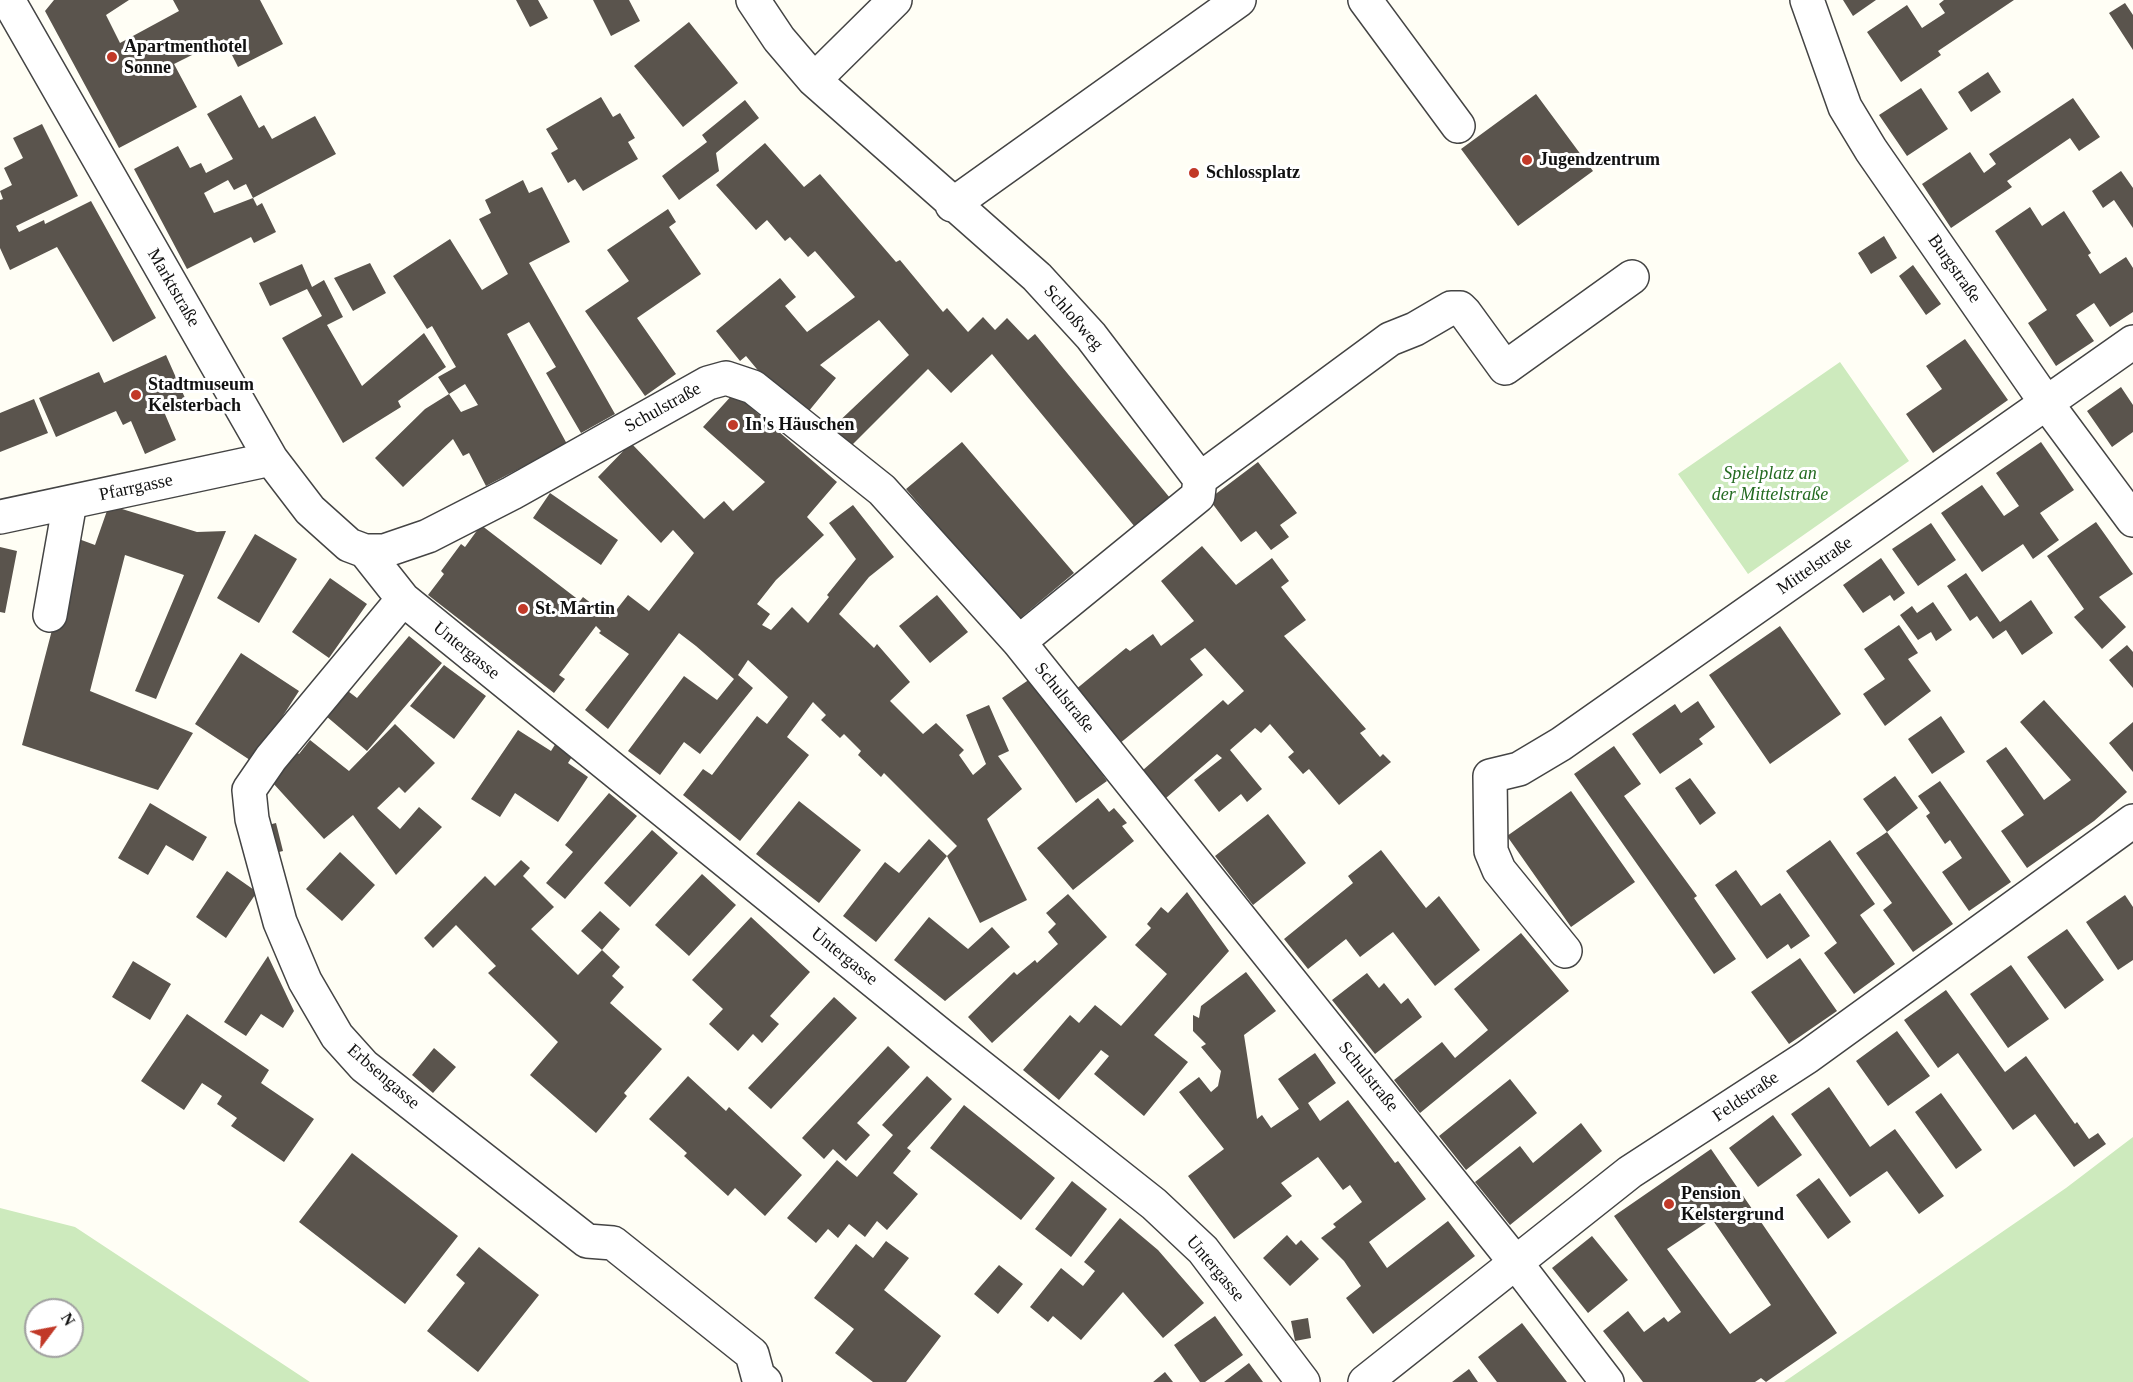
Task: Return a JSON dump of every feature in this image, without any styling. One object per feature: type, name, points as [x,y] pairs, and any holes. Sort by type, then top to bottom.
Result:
[{"type":"street","name":"Marktstraße","points":[[8,0],[271,459],[310,510],[349,545],[365,551]]},
{"type":"street","name":"Schloßweg","points":[[753,0],[779,39],[814,80],[952,205],[1037,277],[1091,336],[1200,479]]},
{"type":"street","points":[[814,80],[895,0]]},
{"type":"street","points":[[952,205],[1239,0]]},
{"type":"street","points":[[1365,0],[1458,126]]},
{"type":"street","name":"Burgstraße","points":[[1807,0],[1845,107],[1866,142],[2047,404],[2133,520]]},
{"type":"street","points":[[1019,642],[1198,496],[1200,479],[1390,339],[1415,329],[1451,308],[1460,308],[1505,368],[1632,278]]},
{"type":"street","name":"Mittelstraße","points":[[1565,951],[1499,870],[1491,851],[1490,776],[1519,769],[1561,744],[2133,342]]},
{"type":"street","name":"Schulstraße","points":[[365,551],[384,551],[428,536],[512,493],[708,383],[726,378],[753,387],[882,490],[1019,642],[1516,1263],[1607,1382]]},
{"type":"street","name":"Pfarrgasse","points":[[0,517],[271,459]]},
{"type":"street","points":[[50,615],[70,502]]},
{"type":"street","name":"Untergasse","points":[[365,551],[403,599],[943,1037],[1154,1204],[1203,1250],[1303,1382]]},
{"type":"street","name":"Erbsengasse","points":[[403,599],[272,758],[249,790],[252,819],[280,922],[320,1009],[337,1036],[364,1066],[587,1241],[613,1243],[752,1354],[762,1379]]},
{"type":"street","name":"Feldstraße","points":[[1365,1382],[1630,1172],[1807,1057],[2133,821]]},
{"type":"green space","name":"Spielplatz an der Mittelstraße","points":[[1840,362],[1909,461],[1748,574],[1678,474]]},
{"type":"green space","points":[[2133,1137],[2133,1382],[1784,1382],[2066,1188]]},
{"type":"green space","points":[[0,1208],[75,1227],[310,1382],[0,1382]]},
{"type":"building","points":[[54,0],[129,0],[106,15],[120,43],[179,11],[173,0],[260,0],[283,44],[238,67],[224,39],[174,64],[197,107],[119,148],[45,11]]},
{"type":"building","points":[[516,0],[538,0],[548,18],[530,27]]},
{"type":"building","points":[[593,0],[629,0],[640,21],[611,36]]},
{"type":"building","points":[[1843,0],[1876,0],[1853,16]]},
{"type":"building","points":[[1944,0],[2014,0],[1938,51],[1941,55],[1901,82],[1867,32],[1907,5],[1922,28],[1945,13],[1939,4]]},
{"type":"building","points":[[2125,3],[2133,15],[2133,50],[2109,13]]},
{"type":"building","points":[[689,22],[738,83],[683,127],[634,66]]},
{"type":"building","points":[[1988,72],[2001,92],[1971,112],[1958,92]]},
{"type":"building","points":[[1921,88],[1948,129],[1907,156],[1879,115]]},
{"type":"building","name":"Jugendzentrum","points":[[1536,94],[1593,171],[1518,226],[1461,149]]},
{"type":"building","points":[[241,95],[259,128],[264,125],[272,139],[315,116],[336,154],[253,198],[257,206],[262,203],[276,232],[254,243],[251,237],[187,269],[134,169],[178,146],[190,168],[201,163],[206,173],[233,159],[207,114]],"holes":[[[228,180],[234,190],[246,184],[253,198],[214,213],[204,193]]]},
{"type":"building","points":[[601,97],[613,117],[620,113],[635,138],[628,142],[638,159],[583,191],[575,179],[568,183],[551,153],[558,149],[546,129]]},
{"type":"building","points":[[2073,98],[2100,137],[2079,151],[2070,138],[2007,181],[2012,187],[1951,228],[1922,184],[1970,152],[1984,173],[1996,164],[1989,154]]},
{"type":"building","points":[[745,100],[759,118],[716,153],[719,171],[679,200],[662,176],[707,142],[702,135]]},
{"type":"building","points":[[42,124],[78,196],[16,226],[19,232],[44,220],[45,224],[91,201],[156,318],[113,342],[57,247],[10,270],[0,248],[0,200],[3,199],[0,191],[12,185],[4,168],[23,158],[13,138]]},
{"type":"building","points":[[765,143],[804,187],[820,174],[896,262],[900,260],[943,312],[947,308],[968,332],[983,317],[995,330],[1007,318],[1028,340],[1035,334],[1170,498],[1135,527],[992,354],[951,393],[928,369],[852,445],[832,428],[909,355],[879,320],[820,365],[836,378],[808,412],[761,374],[746,356],[740,361],[716,331],[780,278],[796,297],[785,306],[807,332],[855,297],[815,251],[808,257],[790,237],[785,241],[767,220],[756,230],[716,185]]},
{"type":"building","points":[[2121,171],[2133,188],[2133,228],[2114,200],[2103,208],[2092,191]]},
{"type":"building","points":[[523,180],[529,193],[542,187],[570,242],[529,263],[615,414],[581,433],[546,373],[556,367],[529,322],[507,334],[567,444],[486,486],[469,453],[463,456],[453,439],[403,487],[375,458],[425,409],[449,394],[438,377],[456,367],[432,326],[427,329],[393,276],[450,239],[482,290],[508,274],[479,219],[491,213],[485,200]],"holes":[[[465,384],[478,405],[461,412],[449,394]]]},
{"type":"building","points":[[2030,207],[2042,226],[2064,211],[2091,253],[2088,255],[2100,274],[2126,257],[2133,268],[2133,312],[2110,327],[2094,303],[2076,315],[2094,341],[2056,366],[2028,323],[2047,310],[1995,231]]},
{"type":"building","points":[[668,209],[676,222],[669,227],[701,274],[637,318],[676,374],[645,396],[585,311],[629,281],[607,250]]},
{"type":"building","points":[[1884,236],[1897,258],[1871,274],[1858,253]]},
{"type":"building","points":[[370,263],[386,293],[353,311],[334,278]]},
{"type":"building","points":[[302,264],[312,287],[324,280],[343,317],[327,325],[362,386],[424,333],[446,367],[398,401],[401,407],[343,443],[282,338],[322,316],[307,289],[270,306],[259,283]]},
{"type":"building","points":[[1913,265],[1941,304],[1926,315],[1899,276]]},
{"type":"building","points":[[1965,339],[2008,400],[1933,453],[1906,414],[1942,389],[1926,366]]},
{"type":"building","points":[[166,355],[185,398],[162,407],[176,440],[145,454],[131,421],[123,425],[116,411],[56,437],[39,398],[99,372],[104,383]]},
{"type":"building","points":[[2121,387],[2133,405],[2133,432],[2112,447],[2087,411]]},
{"type":"building","points":[[734,393],[837,482],[807,517],[824,535],[776,580],[757,604],[770,614],[762,625],[771,630],[792,607],[808,623],[829,597],[827,595],[856,559],[829,523],[853,505],[894,557],[869,577],[839,614],[874,648],[877,644],[910,682],[890,701],[923,734],[936,723],[964,750],[959,755],[973,775],[986,764],[966,715],[989,705],[1009,751],[998,756],[1022,789],[987,819],[1027,900],[980,923],[947,856],[957,846],[884,773],[881,777],[858,755],[861,751],[844,734],[840,738],[821,720],[826,715],[813,702],[787,737],[809,755],[740,841],[683,795],[703,769],[712,775],[757,716],[767,724],[788,697],[748,660],[738,675],[753,688],[700,754],[684,742],[660,775],[628,751],[684,676],[717,700],[734,679],[696,646],[679,633],[608,729],[585,710],[629,654],[599,633],[601,631],[596,626],[559,675],[565,679],[554,693],[428,595],[444,574],[441,571],[461,544],[465,547],[481,525],[580,601],[583,597],[610,618],[628,595],[649,611],[694,553],[673,530],[661,543],[598,477],[631,443],[704,519],[724,501],[733,511],[765,482],[703,427]]},
{"type":"building","points":[[34,399],[48,433],[0,452],[0,413]]},
{"type":"building","points":[[962,442],[1074,573],[1018,620],[906,489]]},
{"type":"building","points":[[2041,442],[2074,490],[2040,513],[2059,540],[2033,559],[2023,544],[1982,572],[1941,513],[1982,485],[2004,516],[2019,506],[1996,473]]},
{"type":"building","points":[[1258,462],[1297,513],[1280,525],[1289,537],[1271,550],[1256,531],[1241,542],[1209,499]]},
{"type":"building","points":[[550,493],[618,540],[601,565],[533,518]]},
{"type":"building","points":[[109,505],[197,532],[226,531],[156,699],[135,691],[184,575],[125,555],[90,691],[193,733],[158,790],[22,745],[76,538],[95,545]]},
{"type":"building","points":[[2096,522],[2133,574],[2099,597],[2126,627],[2102,649],[2074,617],[2084,609],[2047,556]]},
{"type":"building","points":[[1931,523],[1956,560],[1918,586],[1892,549]]},
{"type":"building","points":[[255,534],[297,559],[259,623],[217,598]]},
{"type":"building","points":[[1202,546],[1236,585],[1272,558],[1289,581],[1281,587],[1306,620],[1284,636],[1366,729],[1360,733],[1380,757],[1383,754],[1391,762],[1339,805],[1309,769],[1303,774],[1288,757],[1294,752],[1270,724],[1261,733],[1255,728],[1230,750],[1262,789],[1247,802],[1241,794],[1219,812],[1194,780],[1222,758],[1217,754],[1166,798],[1143,770],[1223,700],[1228,705],[1244,691],[1205,648],[1190,659],[1203,675],[1119,744],[1075,690],[1126,648],[1130,651],[1153,634],[1161,646],[1194,621],[1161,581]]},
{"type":"building","points":[[0,547],[17,551],[5,613],[0,612]]},
{"type":"building","points":[[1881,558],[1905,593],[1894,601],[1890,595],[1863,613],[1843,585]]},
{"type":"building","points":[[1966,573],[2000,622],[2031,600],[2053,633],[2022,655],[2006,630],[1993,639],[1977,616],[1970,621],[1947,586]]},
{"type":"building","points":[[330,578],[367,604],[329,658],[292,632]]},
{"type":"building","points":[[937,595],[968,632],[930,663],[899,626]]},
{"type":"building","points":[[1933,602],[1952,630],[1936,641],[1931,632],[1918,640],[1900,615],[1912,606],[1917,613]]},
{"type":"building","points":[[1899,625],[1918,653],[1908,659],[1931,691],[1885,726],[1863,694],[1885,679],[1864,649]]},
{"type":"building","points":[[1780,626],[1841,714],[1770,764],[1709,675]]},
{"type":"building","points":[[409,636],[442,663],[367,751],[319,710],[340,685],[357,698]]},
{"type":"building","points":[[2127,645],[2133,652],[2133,688],[2109,660]]},
{"type":"building","points":[[241,653],[299,691],[253,762],[195,724]]},
{"type":"building","points":[[444,665],[486,696],[454,739],[410,706]]},
{"type":"building","points":[[1033,677],[1107,781],[1076,803],[1002,698]]},
{"type":"building","points":[[2044,700],[2127,792],[2094,821],[2027,868],[2001,831],[2024,815],[1986,761],[2006,747],[2044,800],[2071,780],[2020,722]]},
{"type":"building","points":[[1698,701],[1715,727],[1699,739],[1703,744],[1660,774],[1632,734],[1675,704],[1681,713]]},
{"type":"building","points":[[1941,716],[1965,752],[1932,774],[1908,739]]},
{"type":"building","points":[[2133,722],[2133,772],[2109,743]]},
{"type":"building","points":[[395,724],[435,763],[405,793],[399,787],[377,808],[400,829],[419,807],[442,827],[396,875],[353,815],[324,839],[272,782],[295,751],[299,754],[310,740],[349,771]]},
{"type":"building","points":[[518,730],[551,751],[556,743],[573,755],[568,763],[588,777],[558,822],[515,793],[500,817],[471,799]]},
{"type":"building","points":[[1614,746],[1641,784],[1624,796],[1697,896],[1694,898],[1736,959],[1714,974],[1574,774]]},
{"type":"building","points":[[1895,776],[1918,808],[1887,832],[1863,799]]},
{"type":"building","points":[[1690,778],[1716,813],[1700,825],[1675,788]]},
{"type":"building","points":[[1940,781],[2011,882],[1969,911],[1942,872],[1962,858],[1950,840],[1945,844],[1926,816],[1930,813],[1918,796]]},
{"type":"building","points":[[1571,791],[1635,882],[1571,927],[1507,836]]},
{"type":"building","points":[[609,793],[637,816],[565,899],[546,883],[573,852],[565,845]]},
{"type":"building","points":[[1098,798],[1109,812],[1114,808],[1127,823],[1122,826],[1134,841],[1073,890],[1037,848]]},
{"type":"building","points":[[799,801],[861,850],[819,903],[756,854]]},
{"type":"building","points":[[150,803],[207,837],[193,861],[166,845],[148,875],[118,858]]},
{"type":"building","points":[[1268,814],[1306,863],[1253,905],[1215,856]]},
{"type":"building","points":[[276,823],[283,851],[267,855],[260,827]]},
{"type":"building","points":[[652,830],[678,853],[630,907],[604,883]]},
{"type":"building","points":[[1887,832],[1953,924],[1913,952],[1883,910],[1892,903],[1856,853]]},
{"type":"building","points":[[929,839],[947,856],[876,942],[843,916],[885,862],[899,873]]},
{"type":"building","points":[[1830,840],[1875,904],[1860,915],[1895,964],[1854,994],[1824,953],[1837,943],[1786,871]]},
{"type":"building","points":[[1381,850],[1426,908],[1439,896],[1480,950],[1435,986],[1393,932],[1360,957],[1346,939],[1308,969],[1284,939],[1353,883],[1348,876]]},
{"type":"building","points":[[340,852],[375,885],[342,921],[306,889]]},
{"type":"building","points":[[521,860],[530,868],[523,876],[554,907],[531,929],[578,975],[602,950],[620,967],[612,976],[624,987],[610,1003],[662,1049],[624,1093],[627,1096],[596,1133],[530,1075],[558,1042],[488,973],[496,966],[456,925],[433,948],[424,938],[485,876],[495,886]]},
{"type":"building","points":[[1736,870],[1761,906],[1780,893],[1810,936],[1791,949],[1788,944],[1767,959],[1715,885]]},
{"type":"building","points":[[227,871],[257,892],[226,938],[196,917]]},
{"type":"building","points":[[702,874],[736,905],[689,956],[655,925]]},
{"type":"building","points":[[1187,892],[1229,951],[1154,1035],[1188,1062],[1144,1116],[1094,1074],[1109,1056],[1101,1050],[1059,1100],[1023,1070],[1070,1015],[1079,1023],[1095,1005],[1121,1026],[1167,974],[1135,945],[1151,928],[1147,924],[1161,907],[1168,913]]},
{"type":"building","points":[[1068,894],[1107,937],[992,1043],[968,1017],[1014,972],[1017,975],[1035,960],[1037,963],[1058,944],[1048,932],[1056,924],[1046,913]]},
{"type":"building","points":[[2125,895],[2133,907],[2133,960],[2118,970],[2086,922]]},
{"type":"building","points":[[600,911],[620,929],[602,950],[581,931]]},
{"type":"building","points":[[751,917],[810,972],[770,1016],[779,1024],[762,1043],[753,1034],[738,1051],[709,1024],[723,1009],[692,980]]},
{"type":"building","points":[[929,917],[968,949],[992,927],[1010,947],[945,1001],[894,960]]},
{"type":"building","points":[[2067,929],[2104,980],[2065,1009],[2027,957]]},
{"type":"building","points":[[1521,933],[1569,991],[1420,1113],[1394,1080],[1442,1042],[1455,1058],[1488,1030],[1454,989]]},
{"type":"building","points":[[268,956],[294,1011],[283,1028],[261,1014],[246,1036],[224,1022]]},
{"type":"building","points":[[1800,958],[1837,1011],[1789,1044],[1751,992]]},
{"type":"building","points":[[133,961],[171,984],[150,1020],[112,997]]},
{"type":"building","points":[[2011,965],[2049,1019],[2008,1048],[1970,994]]},
{"type":"building","points":[[1246,972],[1276,1011],[1244,1035],[1257,1119],[1262,1115],[1271,1128],[1299,1109],[1278,1079],[1315,1053],[1336,1083],[1308,1103],[1320,1121],[1348,1100],[1395,1163],[1398,1161],[1426,1199],[1369,1242],[1387,1268],[1448,1221],[1475,1256],[1373,1334],[1346,1298],[1361,1286],[1344,1261],[1321,1238],[1336,1227],[1333,1224],[1362,1202],[1350,1185],[1343,1190],[1318,1157],[1281,1183],[1292,1196],[1234,1239],[1188,1176],[1224,1149],[1179,1092],[1199,1077],[1211,1092],[1218,1086],[1221,1071],[1201,1047],[1206,1044],[1193,1031],[1193,1015],[1199,1018],[1201,1006]]},
{"type":"building","points":[[1367,973],[1379,988],[1384,983],[1401,1004],[1408,998],[1422,1017],[1375,1054],[1332,1000]]},
{"type":"building","points":[[1946,990],[2005,1072],[2026,1056],[2075,1124],[2077,1122],[2089,1139],[2098,1133],[2106,1144],[2074,1167],[2035,1114],[2013,1130],[1958,1053],[1938,1068],[1904,1020]]},
{"type":"building","points":[[834,997],[857,1018],[771,1109],[748,1088]]},
{"type":"building","points":[[187,1014],[269,1070],[261,1083],[314,1119],[284,1162],[231,1126],[237,1118],[217,1104],[222,1096],[202,1083],[184,1110],[141,1081]]},
{"type":"building","points":[[1897,1031],[1930,1076],[1888,1106],[1856,1061]]},
{"type":"building","points":[[888,1046],[910,1067],[857,1123],[870,1135],[846,1161],[833,1149],[824,1159],[802,1138]]},
{"type":"building","points":[[434,1048],[456,1067],[433,1093],[412,1075]]},
{"type":"building","points":[[688,1076],[726,1111],[729,1107],[802,1175],[765,1216],[735,1188],[728,1196],[684,1156],[687,1153],[649,1119]]},
{"type":"building","points":[[927,1076],[952,1099],[907,1148],[911,1151],[893,1173],[918,1194],[887,1230],[877,1221],[865,1237],[849,1224],[838,1238],[828,1229],[816,1243],[787,1218],[837,1160],[857,1177],[893,1135],[882,1125]]},
{"type":"building","points":[[1510,1079],[1537,1113],[1466,1170],[1439,1136]]},
{"type":"building","points":[[1829,1087],[1870,1147],[1895,1129],[1944,1196],[1919,1214],[1887,1171],[1850,1197],[1791,1114]]},
{"type":"building","points":[[1941,1093],[1982,1150],[1956,1169],[1915,1112]]},
{"type":"building","points":[[964,1105],[1055,1178],[1021,1220],[930,1148]]},
{"type":"building","points":[[1773,1115],[1802,1155],[1758,1187],[1729,1148]]},
{"type":"building","points":[[1581,1123],[1602,1151],[1510,1225],[1475,1182],[1520,1146],[1533,1163]]},
{"type":"building","points":[[1711,1149],[1837,1333],[1766,1382],[1761,1378],[1755,1382],[1643,1382],[1603,1331],[1628,1311],[1644,1332],[1664,1317],[1668,1322],[1681,1312],[1614,1216]],"holes":[[[1712,1219],[1771,1305],[1730,1334],[1667,1249]]]},
{"type":"building","points":[[352,1153],[458,1236],[405,1304],[299,1222]]},
{"type":"building","points":[[1819,1178],[1851,1222],[1828,1239],[1796,1195]]},
{"type":"building","points":[[1072,1181],[1107,1209],[1071,1257],[1035,1229]]},
{"type":"building","points":[[1120,1218],[1158,1250],[1204,1303],[1163,1338],[1123,1292],[1081,1340],[1053,1316],[1048,1322],[1030,1307],[1061,1268],[1083,1286],[1095,1271],[1084,1262]]},
{"type":"building","points":[[1287,1235],[1296,1245],[1301,1240],[1319,1259],[1290,1286],[1263,1258]]},
{"type":"building","points":[[1592,1236],[1628,1280],[1588,1313],[1552,1268]]},
{"type":"building","points":[[886,1241],[909,1258],[884,1290],[941,1336],[906,1382],[873,1382],[835,1353],[854,1329],[814,1298],[856,1244],[873,1258]]},
{"type":"building","points":[[479,1247],[539,1295],[478,1372],[427,1331],[465,1283],[456,1275]]},
{"type":"building","points":[[999,1265],[1023,1284],[998,1314],[974,1294]]},
{"type":"building","points":[[1215,1316],[1243,1355],[1205,1382],[1200,1382],[1174,1345]]},
{"type":"building","points":[[1308,1318],[1311,1338],[1295,1341],[1291,1321]]},
{"type":"building","points":[[1522,1323],[1567,1382],[1497,1382],[1478,1357]]},
{"type":"building","points":[[1249,1363],[1263,1382],[1224,1382]]},
{"type":"building","points":[[1469,1369],[1478,1382],[1452,1382]]},
{"type":"building","points":[[1165,1372],[1173,1382],[1153,1382]]},
{"type":"place","name":"Apartmenthotel Sonne","points":[[112,57]]},
{"type":"place","name":"Jugendzentrum","points":[[1527,160]]},
{"type":"place","name":"Schlossplatz","points":[[1194,173]]},
{"type":"place","name":"Stadtmuseum Kelsterbach","points":[[136,395]]},
{"type":"place","name":"In's Häuschen","points":[[733,425]]},
{"type":"place","name":"St. Martin","points":[[523,609]]},
{"type":"place","name":"Pension Kelstergrund","points":[[1669,1204]]}]
